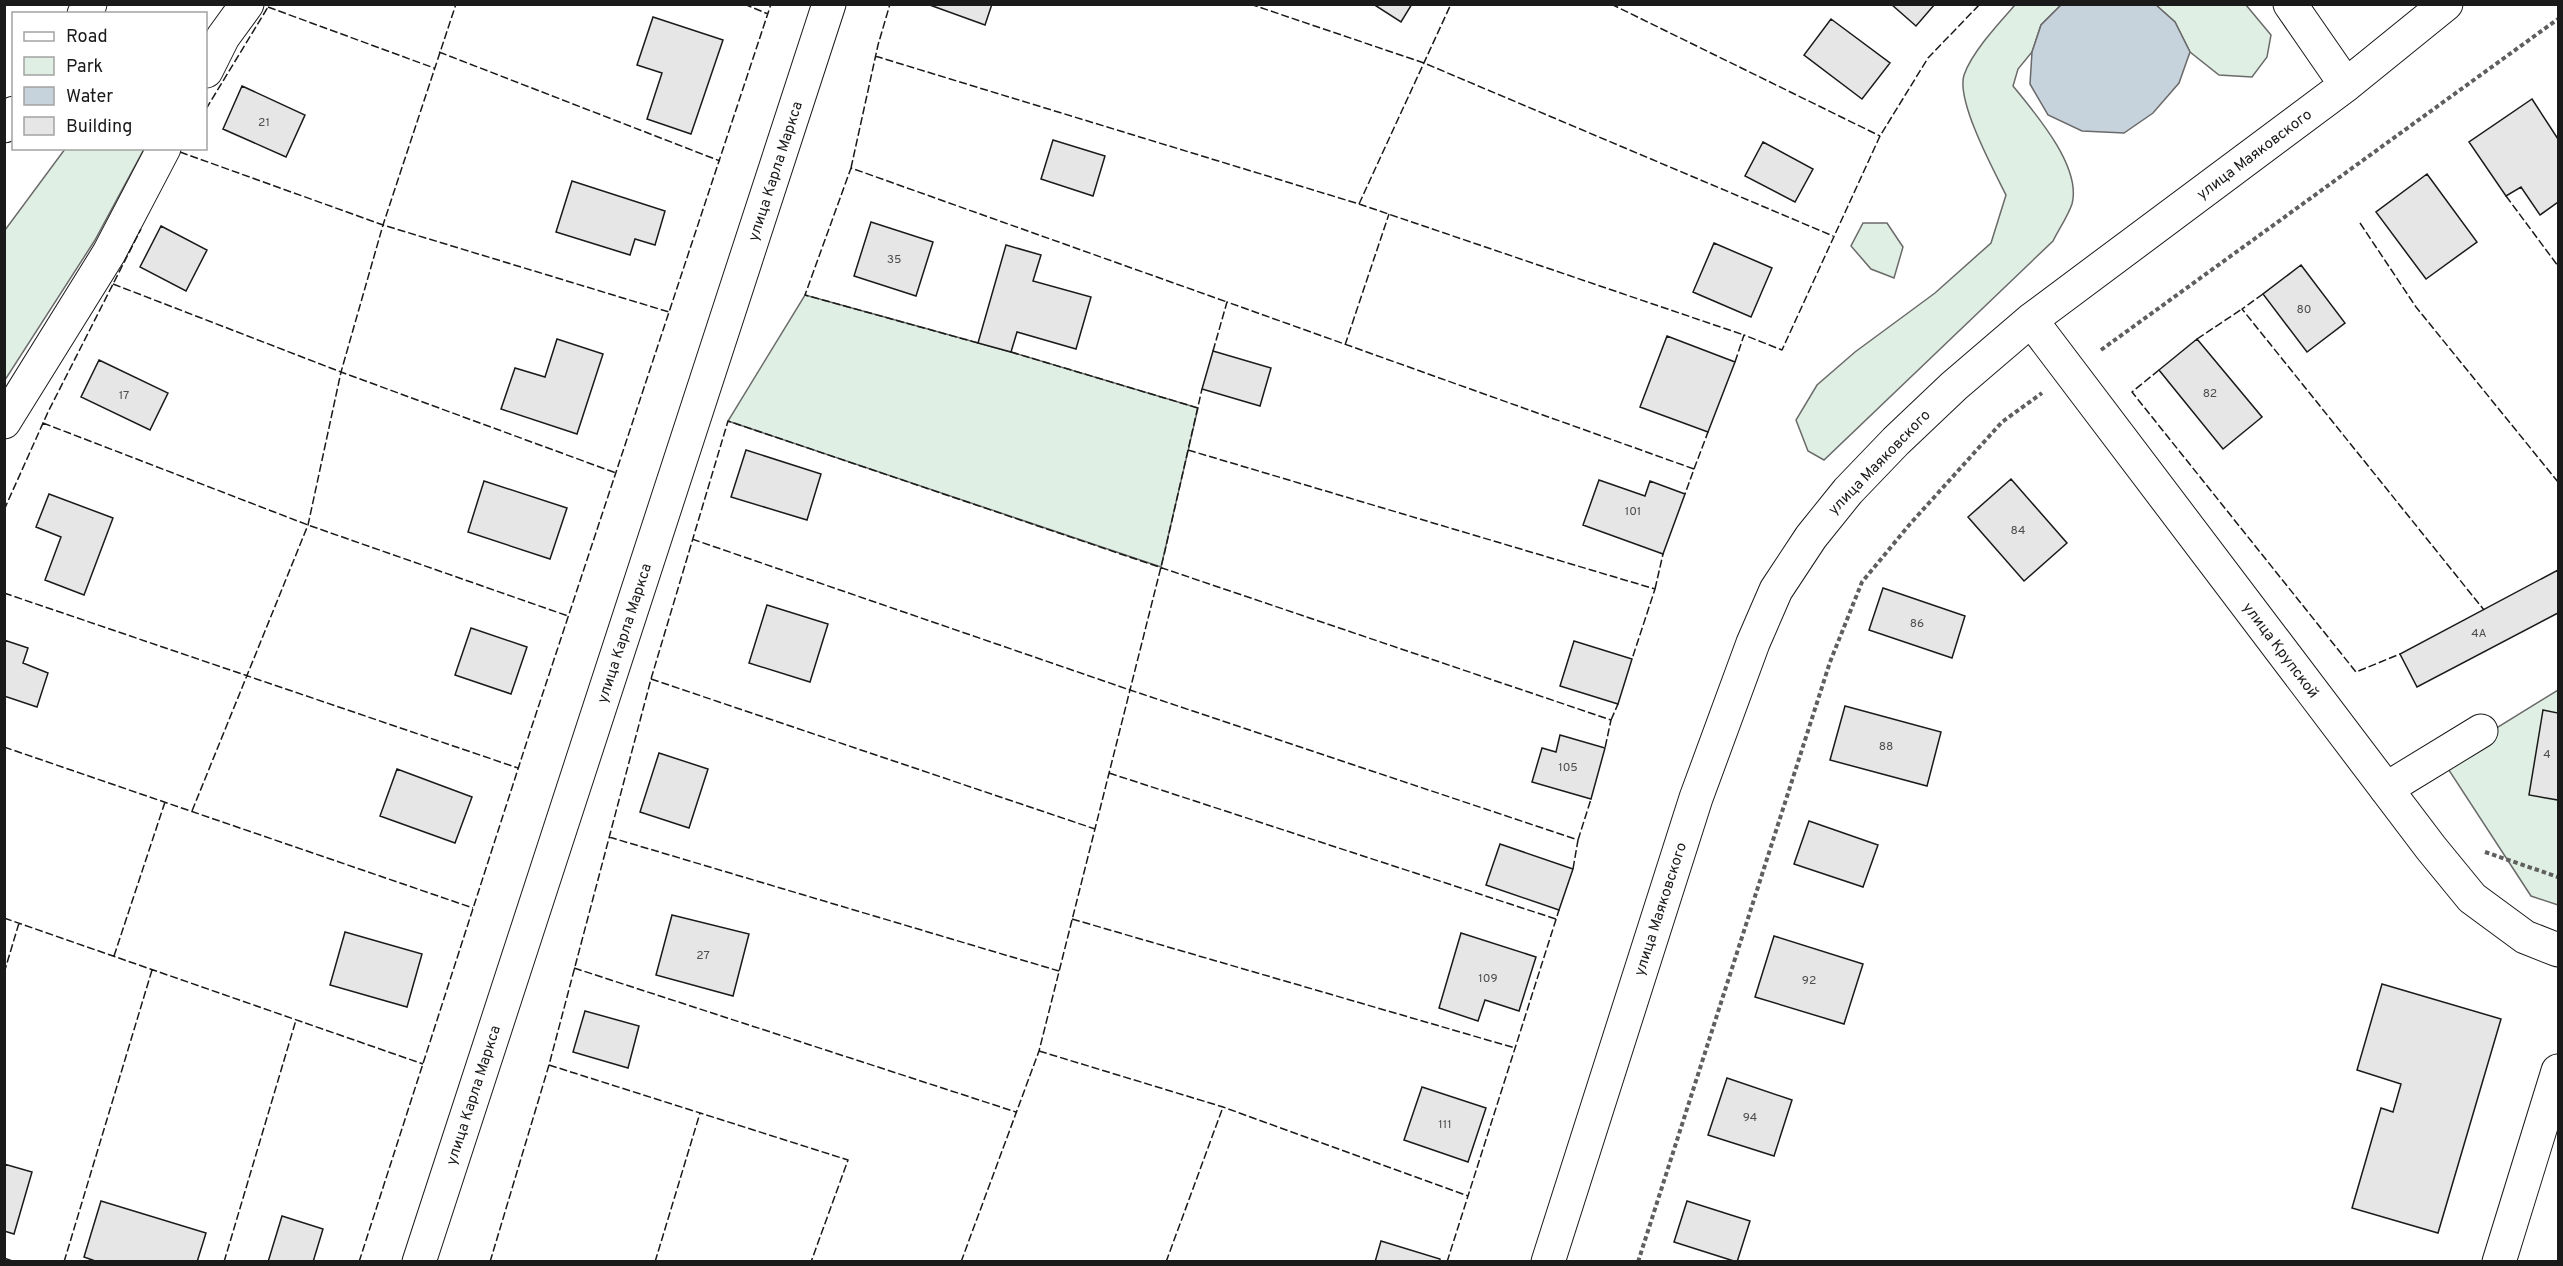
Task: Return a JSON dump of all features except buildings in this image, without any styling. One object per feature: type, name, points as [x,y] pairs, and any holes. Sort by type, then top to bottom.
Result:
[{"type":"street","points":[[207,69],[224,37],[247,4]]},
{"type":"street","name":"улица Карла Маркса","points":[[419,1262],[829,4]]},
{"type":"street","points":[[2290,4],[2346,86]]},
{"type":"street","name":"улица Маяковского","points":[[1548,1262],[1696,798],[1753,643],[1776,590],[1810,537],[1848,491],[1954,386],[2031,320],[2346,86],[2446,4]]},
{"type":"street","points":[[4,422],[110,253],[163,150]]},
{"type":"street","name":"улица Крупской","points":[[2031,320],[2386,789],[2472,898],[2525,937],[2559,950]]},
{"type":"street","points":[[2386,789],[2481,731]]},
{"type":"street","points":[[2499,1262],[2559,1071]]},
{"type":"path","points":[[1638,1262],[1830,662],[1862,582],[1910,524],[2002,422],[2559,19]]},
{"type":"green space","points":[[2015,5],[2061,5],[2041,25],[2032,52],[2018,69],[2013,86],[2044,125],[2064,158],[2073,189],[2070,209],[2053,241],[1824,460],[1808,451],[1796,420],[1817,385],[1855,352],[1935,293],[1991,243],[2006,195],[1971,118],[1963,87],[1964,75],[1979,47]]},
{"type":"green space","points":[[2156,5],[2246,5],[2271,35],[2267,57],[2252,77],[2219,75],[2190,52],[2175,22]]},
{"type":"green space","points":[[64,150],[143,150],[95,240],[5,380],[5,230]]},
{"type":"green space","points":[[1863,223],[1887,223],[1903,247],[1894,278],[1871,269],[1851,246]]},
{"type":"green space","points":[[805,295],[1011,352],[1198,408],[1161,567],[728,421]]},
{"type":"green space","points":[[2558,690],[2558,905],[2531,896],[2443,761]]},
{"type":"water","points":[[2061,5],[2156,5],[2175,22],[2190,52],[2179,83],[2153,113],[2124,133],[2082,131],[2048,115],[2030,84],[2032,52],[2041,25]]},
{"type":"fence","points":[[192,811],[308,525],[341,372],[383,225],[456,4]]},
{"type":"fence","points":[[744,4],[768,14]]},
{"type":"fence","points":[[359,1262],[528,738],[771,4]]},
{"type":"fence","points":[[851,168],[878,45],[890,4]]},
{"type":"fence","points":[[1250,4],[1424,63],[1833,236]]},
{"type":"fence","points":[[1359,204],[1451,4]]},
{"type":"fence","points":[[1611,4],[1880,136]]},
{"type":"fence","points":[[1735,362],[1744,335],[1782,350],[1880,136],[1928,58],[1980,4]]},
{"type":"fence","points":[[268,7],[434,68]]},
{"type":"fence","points":[[207,107],[268,7]]},
{"type":"fence","points":[[439,52],[720,161]]},
{"type":"fence","points":[[875,56],[1359,204],[1744,335]]},
{"type":"fence","points":[[180,152],[383,225],[669,312]]},
{"type":"fence","points":[[978,343],[805,295],[851,168],[1227,302]]},
{"type":"fence","points":[[2506,196],[2558,266]]},
{"type":"fence","points":[[1345,345],[1389,214]]},
{"type":"fence","points":[[2360,223],[2416,307],[2558,482]]},
{"type":"fence","points":[[4,510],[48,412],[141,229]]},
{"type":"fence","points":[[113,284],[341,372],[616,473]]},
{"type":"fence","points":[[2263,294],[2242,309],[2484,610]]},
{"type":"fence","points":[[1213,351],[1227,302],[1694,469],[1685,494]]},
{"type":"fence","points":[[2197,339],[2242,309]]},
{"type":"fence","points":[[1011,352],[1198,408]]},
{"type":"fence","points":[[2159,370],[2132,392],[2356,672],[2400,654]]},
{"type":"fence","points":[[961,1262],[1039,1051],[1164,555],[1202,389]]},
{"type":"fence","points":[[490,1262],[549,1065],[651,679],[728,421],[1611,720],[1605,748]]},
{"type":"fence","points":[[43,423],[308,525],[568,616]]},
{"type":"fence","points":[[1694,469],[1708,432]]},
{"type":"fence","points":[[1188,450],[1655,589],[1632,659]]},
{"type":"fence","points":[[692,539],[1130,690],[1578,840],[1573,869]]},
{"type":"fence","points":[[1655,589],[1663,554]]},
{"type":"fence","points":[[4,593],[518,768]]},
{"type":"fence","points":[[651,679],[1095,829]]},
{"type":"fence","points":[[1611,720],[1618,704]]},
{"type":"fence","points":[[4,747],[473,908]]},
{"type":"fence","points":[[1109,773],[1556,919]]},
{"type":"fence","points":[[1578,840],[1591,799]]},
{"type":"fence","points":[[114,956],[165,802]]},
{"type":"fence","points":[[609,837],[1059,971]]},
{"type":"fence","points":[[1447,1262],[1559,910]]},
{"type":"fence","points":[[4,918],[423,1064]]},
{"type":"fence","points":[[1072,919],[1515,1048]]},
{"type":"fence","points":[[4,973],[19,923]]},
{"type":"fence","points":[[574,968],[1016,1112]]},
{"type":"fence","points":[[64,1262],[152,970]]},
{"type":"fence","points":[[224,1262],[296,1020]]},
{"type":"fence","points":[[1039,1051],[1223,1107],[1468,1196]]},
{"type":"fence","points":[[549,1065],[848,1160],[811,1262]]},
{"type":"fence","points":[[1166,1262],[1223,1107]]},
{"type":"fence","points":[[655,1262],[700,1113]]},
{"type":"fence","points":[[4,1258],[15,1262]]}]
